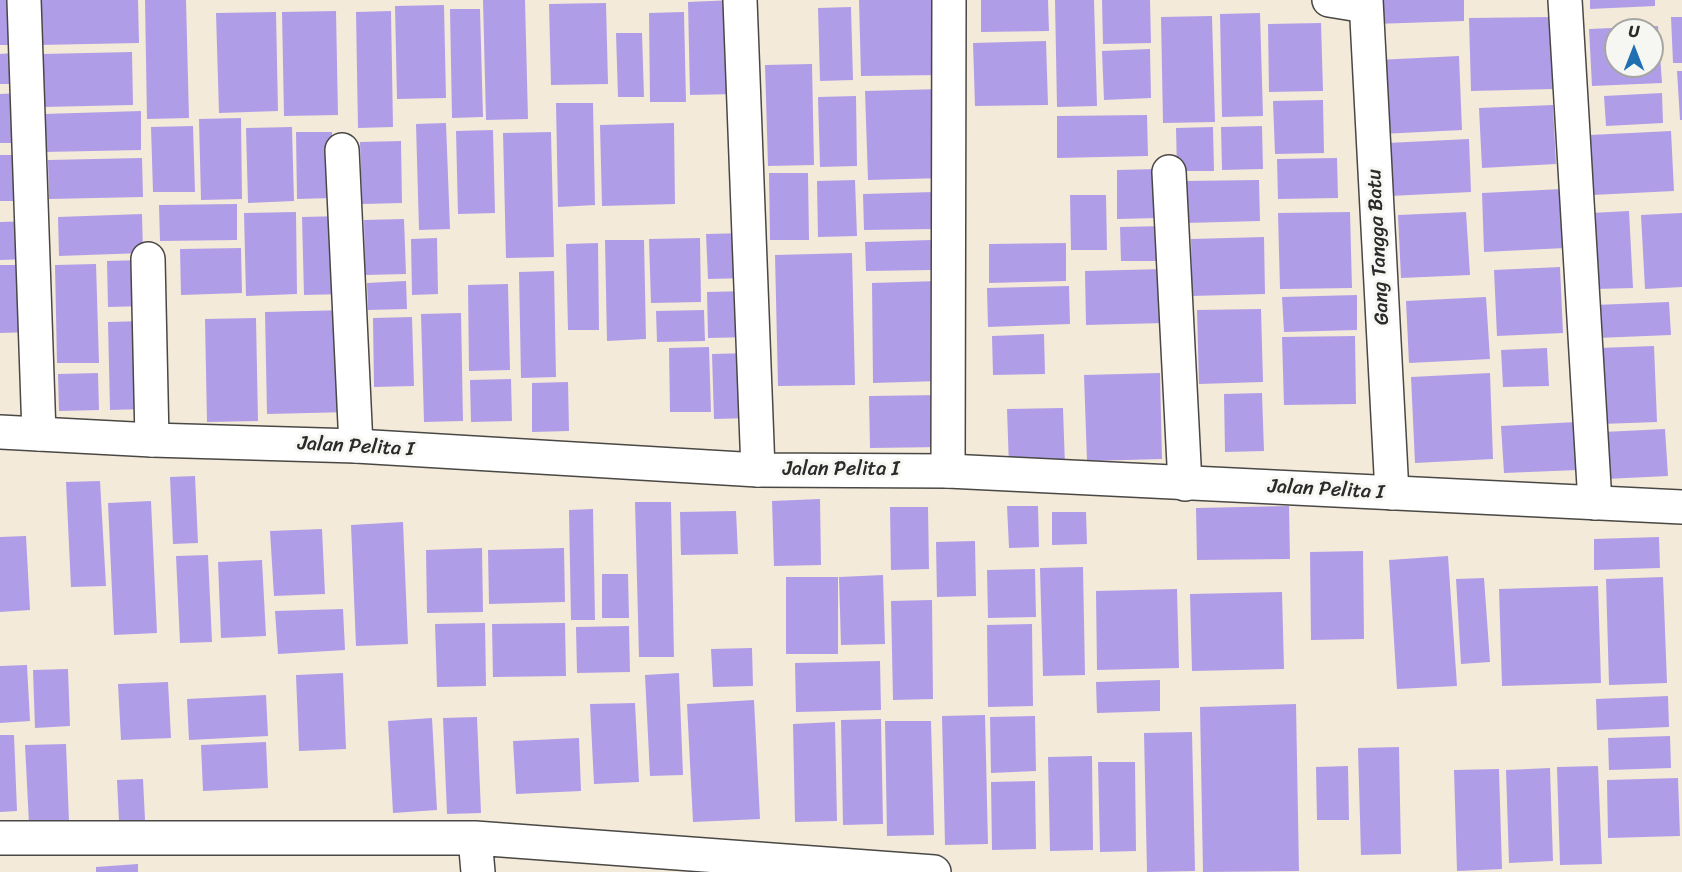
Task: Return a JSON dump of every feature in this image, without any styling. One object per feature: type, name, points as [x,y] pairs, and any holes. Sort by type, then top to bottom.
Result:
[{"type":"street","points":[[24,0],[39,434]]},
{"type":"street","points":[[740,0],[758,470]]},
{"type":"street","points":[[948,471],[949,0]]},
{"type":"street","points":[[1329,0],[1366,3]]},
{"type":"street","points":[[1565,0],[1595,503]]},
{"type":"street","name":"Gang Tangga Batu","points":[[1366,3],[1392,493]]},
{"type":"street","points":[[342,150],[356,446]]},
{"type":"street","points":[[1169,172],[1185,484]]},
{"type":"street","points":[[148,259],[153,440]]},
{"type":"street","name":"Jalan Pelita I","points":[[0,432],[153,440],[356,446],[758,470],[948,471],[1682,507]]},
{"type":"street","points":[[0,838],[475,838],[934,872]]},
{"type":"street","points":[[475,838],[478,872]]},
{"type":"building","points":[[0,0],[15,0],[16,45],[0,45]]},
{"type":"building","points":[[37,0],[138,0],[139,43],[38,45]]},
{"type":"building","points":[[145,0],[186,0],[189,118],[147,119]]},
{"type":"building","points":[[483,0],[525,0],[528,119],[486,120]]},
{"type":"building","points":[[735,0],[736,94],[690,95],[688,2]]},
{"type":"building","points":[[859,0],[940,0],[941,75],[861,76]]},
{"type":"building","points":[[981,0],[1048,0],[1049,31],[981,32]]},
{"type":"building","points":[[1055,0],[1094,0],[1097,106],[1057,107]]},
{"type":"building","points":[[1102,0],[1150,0],[1151,43],[1103,44]]},
{"type":"building","points":[[1374,0],[1464,0],[1464,21],[1374,24]]},
{"type":"building","points":[[1590,0],[1655,0],[1655,6],[1590,9]]},
{"type":"building","points":[[606,3],[608,84],[551,85],[549,4]]},
{"type":"building","points":[[444,5],[446,98],[397,99],[395,6]]},
{"type":"building","points":[[851,7],[853,80],[820,81],[818,8]]},
{"type":"building","points":[[450,9],[480,9],[483,117],[452,118]]},
{"type":"building","points":[[336,11],[338,115],[284,116],[282,12]]},
{"type":"building","points":[[391,11],[393,127],[358,128],[356,12]]},
{"type":"building","points":[[276,12],[278,111],[219,113],[216,13]]},
{"type":"building","points":[[684,12],[686,102],[650,102],[649,13]]},
{"type":"building","points":[[1260,13],[1263,116],[1222,117],[1220,14]]},
{"type":"building","points":[[1212,16],[1215,122],[1163,123],[1161,17]]},
{"type":"building","points":[[1551,17],[1553,89],[1471,91],[1469,18]]},
{"type":"building","points":[[1671,17],[1682,17],[1682,63],[1673,63]]},
{"type":"building","points":[[1321,23],[1323,91],[1269,92],[1268,24]]},
{"type":"building","points":[[1604,28],[1604,78],[1662,78],[1662,83],[1592,86],[1589,29]]},
{"type":"building","points":[[616,33],[642,33],[644,97],[618,97]]},
{"type":"building","points":[[1046,41],[1048,105],[975,106],[973,43]]},
{"type":"building","points":[[1150,49],[1151,98],[1104,100],[1102,51]]},
{"type":"building","points":[[132,52],[133,105],[43,107],[42,54]]},
{"type":"building","points":[[13,53],[14,84],[0,84],[0,54]]},
{"type":"building","points":[[1459,56],[1462,130],[1381,134],[1377,60]]},
{"type":"building","points":[[812,64],[814,165],[768,166],[765,65]]},
{"type":"building","points":[[1677,71],[1682,71],[1682,120],[1680,120]]},
{"type":"building","points":[[942,89],[944,178],[868,180],[865,91]]},
{"type":"building","points":[[20,93],[21,143],[0,143],[0,94]]},
{"type":"building","points":[[1662,93],[1663,123],[1606,126],[1604,96]]},
{"type":"building","points":[[856,96],[857,166],[820,167],[818,97]]},
{"type":"building","points":[[1323,100],[1324,153],[1275,154],[1273,101]]},
{"type":"building","points":[[556,103],[593,103],[595,205],[558,207]]},
{"type":"building","points":[[1553,105],[1556,164],[1482,168],[1479,108]]},
{"type":"building","points":[[141,111],[141,150],[44,152],[44,114]]},
{"type":"building","points":[[1147,115],[1148,156],[1057,158],[1057,116]]},
{"type":"building","points":[[241,118],[242,199],[201,200],[199,119]]},
{"type":"building","points":[[446,123],[450,229],[419,230],[416,124]]},
{"type":"building","points":[[674,123],[675,204],[602,206],[600,125]]},
{"type":"building","points":[[193,126],[195,192],[153,192],[151,127]]},
{"type":"building","points":[[1262,126],[1263,169],[1222,170],[1221,127]]},
{"type":"building","points":[[292,127],[294,201],[248,203],[246,128]]},
{"type":"building","points":[[1213,127],[1214,171],[1177,171],[1176,128]]},
{"type":"building","points":[[493,130],[495,213],[458,214],[456,131]]},
{"type":"building","points":[[1671,131],[1674,191],[1592,195],[1590,135]]},
{"type":"building","points":[[296,132],[332,132],[333,198],[297,199]]},
{"type":"building","points":[[551,132],[554,257],[506,258],[503,133]]},
{"type":"building","points":[[1469,139],[1471,192],[1390,196],[1387,143]]},
{"type":"building","points":[[401,141],[402,203],[362,204],[360,142]]},
{"type":"building","points":[[0,155],[15,155],[16,201],[0,201]]},
{"type":"building","points":[[142,158],[143,197],[49,199],[48,160]]},
{"type":"building","points":[[1337,158],[1338,198],[1278,199],[1277,159]]},
{"type":"building","points":[[1158,169],[1159,218],[1117,219],[1117,170]]},
{"type":"building","points":[[769,173],[808,173],[809,240],[770,240]]},
{"type":"building","points":[[855,180],[857,236],[818,237],[817,181]]},
{"type":"building","points":[[1259,180],[1260,221],[1185,223],[1184,181]]},
{"type":"building","points":[[1562,189],[1565,248],[1484,252],[1482,193]]},
{"type":"building","points":[[934,192],[934,229],[864,230],[863,194]]},
{"type":"building","points":[[1070,195],[1106,195],[1107,250],[1071,250]]},
{"type":"building","points":[[237,204],[237,240],[160,241],[159,205]]},
{"type":"building","points":[[1629,211],[1633,288],[1595,289],[1591,213]]},
{"type":"building","points":[[296,212],[297,294],[246,296],[244,213]]},
{"type":"building","points":[[1350,212],[1352,288],[1280,289],[1278,213]]},
{"type":"building","points":[[1466,212],[1470,275],[1401,278],[1398,215]]},
{"type":"building","points":[[1682,213],[1682,287],[1645,289],[1641,215]]},
{"type":"building","points":[[142,214],[143,253],[59,256],[58,217]]},
{"type":"building","points":[[343,216],[344,294],[304,295],[302,217]]},
{"type":"building","points":[[404,219],[406,274],[365,275],[364,220]]},
{"type":"building","points":[[31,221],[32,259],[0,260],[0,222]]},
{"type":"building","points":[[1165,226],[1166,261],[1121,261],[1120,227]]},
{"type":"building","points":[[748,233],[749,278],[708,279],[706,234]]},
{"type":"building","points":[[1264,237],[1265,294],[1192,296],[1191,239]]},
{"type":"building","points":[[437,238],[438,294],[412,295],[411,239]]},
{"type":"building","points":[[700,238],[701,302],[651,303],[649,239]]},
{"type":"building","points":[[605,240],[644,240],[646,339],[607,341]]},
{"type":"building","points":[[932,240],[932,270],[866,271],[865,242]]},
{"type":"building","points":[[598,243],[599,330],[568,330],[566,244]]},
{"type":"building","points":[[1066,243],[1066,281],[989,283],[989,244]]},
{"type":"building","points":[[241,248],[242,293],[181,295],[180,249]]},
{"type":"building","points":[[852,253],[855,385],[778,386],[775,255]]},
{"type":"building","points":[[143,260],[145,306],[108,307],[107,261]]},
{"type":"building","points":[[96,264],[99,363],[57,363],[55,265]]},
{"type":"building","points":[[0,265],[29,265],[31,332],[0,333]]},
{"type":"building","points":[[1560,267],[1563,333],[1497,336],[1494,270]]},
{"type":"building","points":[[1164,269],[1165,323],[1086,325],[1085,271]]},
{"type":"building","points":[[554,271],[556,377],[521,378],[519,272]]},
{"type":"building","points":[[406,281],[407,309],[368,310],[367,283]]},
{"type":"building","points":[[939,281],[941,381],[873,383],[872,283]]},
{"type":"building","points":[[508,284],[510,370],[469,371],[468,285]]},
{"type":"building","points":[[1069,286],[1070,324],[988,327],[987,288]]},
{"type":"building","points":[[749,291],[750,337],[708,338],[707,292]]},
{"type":"building","points":[[1357,295],[1357,330],[1284,332],[1282,297]]},
{"type":"building","points":[[1486,297],[1490,359],[1409,363],[1406,301]]},
{"type":"building","points":[[1669,302],[1671,335],[1597,338],[1595,305]]},
{"type":"building","points":[[1261,309],[1263,382],[1199,384],[1197,310]]},
{"type":"building","points":[[348,310],[351,412],[267,414],[265,312]]},
{"type":"building","points":[[704,310],[705,341],[657,342],[656,311]]},
{"type":"building","points":[[461,313],[463,421],[424,422],[421,314]]},
{"type":"building","points":[[412,317],[414,386],[374,387],[373,318]]},
{"type":"building","points":[[256,318],[258,421],[207,422],[205,319]]},
{"type":"building","points":[[144,321],[146,409],[110,410],[108,322]]},
{"type":"building","points":[[1044,334],[1045,374],[993,375],[992,336]]},
{"type":"building","points":[[1355,336],[1356,404],[1284,405],[1282,337]]},
{"type":"building","points":[[1654,346],[1657,422],[1601,424],[1598,348]]},
{"type":"building","points":[[709,347],[711,412],[670,412],[669,348]]},
{"type":"building","points":[[1547,348],[1549,386],[1503,387],[1501,350]]},
{"type":"building","points":[[751,353],[752,418],[714,419],[712,354]]},
{"type":"building","points":[[98,373],[99,410],[59,411],[58,374]]},
{"type":"building","points":[[1160,373],[1162,459],[1087,461],[1084,375]]},
{"type":"building","points":[[1490,373],[1493,459],[1415,463],[1411,377]]},
{"type":"building","points":[[511,379],[512,421],[471,422],[470,380]]},
{"type":"building","points":[[568,382],[569,431],[532,432],[532,383]]},
{"type":"building","points":[[1262,393],[1264,451],[1225,452],[1224,394]]},
{"type":"building","points":[[942,395],[944,447],[870,448],[869,396]]},
{"type":"building","points":[[1063,408],[1065,466],[1009,467],[1007,409]]},
{"type":"building","points":[[1576,422],[1578,470],[1504,473],[1501,426]]},
{"type":"building","points":[[1665,429],[1668,476],[1605,479],[1603,432]]},
{"type":"building","points":[[195,476],[198,543],[173,544],[170,477]]},
{"type":"building","points":[[100,481],[106,586],[71,587],[66,482]]},
{"type":"building","points":[[820,499],[821,565],[774,566],[772,501]]},
{"type":"building","points":[[151,501],[157,633],[114,635],[108,503]]},
{"type":"building","points":[[635,502],[671,502],[674,657],[639,657]]},
{"type":"building","points":[[1007,506],[1038,506],[1039,547],[1009,548]]},
{"type":"building","points":[[1289,506],[1290,559],[1197,560],[1196,508]]},
{"type":"building","points":[[890,507],[928,507],[929,569],[891,570]]},
{"type":"building","points":[[593,509],[595,620],[571,620],[569,510]]},
{"type":"building","points":[[736,511],[738,554],[681,555],[680,512]]},
{"type":"building","points":[[1052,512],[1086,512],[1087,544],[1052,545]]},
{"type":"building","points":[[403,522],[408,644],[356,646],[351,525]]},
{"type":"building","points":[[322,529],[325,594],[274,596],[270,531]]},
{"type":"building","points":[[26,536],[30,610],[0,612],[0,537]]},
{"type":"building","points":[[1659,537],[1660,568],[1594,570],[1594,539]]},
{"type":"building","points":[[975,541],[976,596],[937,597],[936,542]]},
{"type":"building","points":[[482,548],[483,612],[427,613],[426,550]]},
{"type":"building","points":[[564,548],[565,602],[489,604],[488,550]]},
{"type":"building","points":[[1363,551],[1364,639],[1311,640],[1310,552]]},
{"type":"building","points":[[208,555],[212,642],[180,643],[176,556]]},
{"type":"building","points":[[1448,556],[1457,686],[1397,689],[1389,560]]},
{"type":"building","points":[[262,560],[266,636],[221,638],[218,562]]},
{"type":"building","points":[[1083,567],[1085,675],[1043,676],[1040,568]]},
{"type":"building","points":[[1035,569],[1036,617],[988,618],[987,570]]},
{"type":"building","points":[[602,574],[628,574],[629,618],[602,618]]},
{"type":"building","points":[[883,575],[885,644],[841,645],[839,577]]},
{"type":"building","points":[[786,577],[838,577],[838,654],[786,654]]},
{"type":"building","points":[[1663,577],[1667,683],[1609,685],[1606,579]]},
{"type":"building","points":[[1484,578],[1490,662],[1461,664],[1456,579]]},
{"type":"building","points":[[1598,586],[1601,683],[1502,686],[1499,589]]},
{"type":"building","points":[[1177,589],[1179,668],[1097,670],[1096,591]]},
{"type":"building","points":[[1282,592],[1284,669],[1192,671],[1190,594]]},
{"type":"building","points":[[932,600],[933,699],[893,700],[891,601]]},
{"type":"building","points":[[343,609],[345,650],[278,654],[275,611]]},
{"type":"building","points":[[485,623],[486,686],[437,687],[435,624]]},
{"type":"building","points":[[565,623],[566,676],[493,677],[492,624]]},
{"type":"building","points":[[1032,624],[1033,706],[988,707],[987,625]]},
{"type":"building","points":[[629,626],[630,672],[577,673],[576,627]]},
{"type":"building","points":[[752,648],[753,686],[713,687],[711,649]]},
{"type":"building","points":[[880,661],[881,710],[796,712],[795,663]]},
{"type":"building","points":[[27,665],[30,721],[0,723],[0,666]]},
{"type":"building","points":[[68,669],[70,726],[35,728],[33,670]]},
{"type":"building","points":[[343,673],[346,749],[299,751],[296,675]]},
{"type":"building","points":[[679,673],[683,775],[650,776],[645,675]]},
{"type":"building","points":[[1160,680],[1160,711],[1097,713],[1096,682]]},
{"type":"building","points":[[168,682],[171,738],[121,740],[118,684]]},
{"type":"building","points":[[266,695],[268,736],[189,740],[187,699]]},
{"type":"building","points":[[1668,696],[1669,727],[1597,730],[1596,699]]},
{"type":"building","points":[[754,700],[760,819],[693,822],[687,704]]},
{"type":"building","points":[[635,703],[639,782],[594,784],[590,704]]},
{"type":"building","points":[[1296,704],[1299,871],[1203,872],[1200,707]]},
{"type":"building","points":[[985,715],[988,844],[945,845],[942,716]]},
{"type":"building","points":[[1035,716],[1036,771],[991,773],[990,717]]},
{"type":"building","points":[[477,717],[481,813],[447,814],[443,718]]},
{"type":"building","points":[[432,718],[437,810],[393,813],[388,721]]},
{"type":"building","points":[[881,719],[883,824],[843,825],[841,720]]},
{"type":"building","points":[[885,721],[931,721],[934,835],[887,836]]},
{"type":"building","points":[[835,722],[837,821],[795,822],[793,724]]},
{"type":"building","points":[[1192,732],[1195,871],[1147,872],[1144,733]]},
{"type":"building","points":[[0,735],[14,735],[17,811],[0,812]]},
{"type":"building","points":[[1670,736],[1671,768],[1609,770],[1608,738]]},
{"type":"building","points":[[579,738],[581,791],[516,794],[513,741]]},
{"type":"building","points":[[266,742],[268,788],[203,791],[201,745]]},
{"type":"building","points":[[66,744],[69,822],[29,824],[25,745]]},
{"type":"building","points":[[1399,747],[1401,854],[1361,855],[1358,748]]},
{"type":"building","points":[[1092,756],[1093,850],[1050,851],[1048,757]]},
{"type":"building","points":[[1098,762],[1135,762],[1136,851],[1100,852]]},
{"type":"building","points":[[1348,766],[1349,820],[1317,820],[1316,767]]},
{"type":"building","points":[[1598,766],[1602,864],[1560,865],[1557,767]]},
{"type":"building","points":[[1550,768],[1553,861],[1509,863],[1506,770]]},
{"type":"building","points":[[1499,769],[1502,869],[1457,871],[1454,770]]},
{"type":"building","points":[[1678,778],[1680,836],[1608,838],[1607,780]]},
{"type":"building","points":[[143,779],[145,820],[119,821],[117,780]]},
{"type":"building","points":[[1035,781],[1036,849],[992,850],[991,782]]},
{"type":"building","points":[[138,864],[138,872],[96,872],[96,867]]}]
